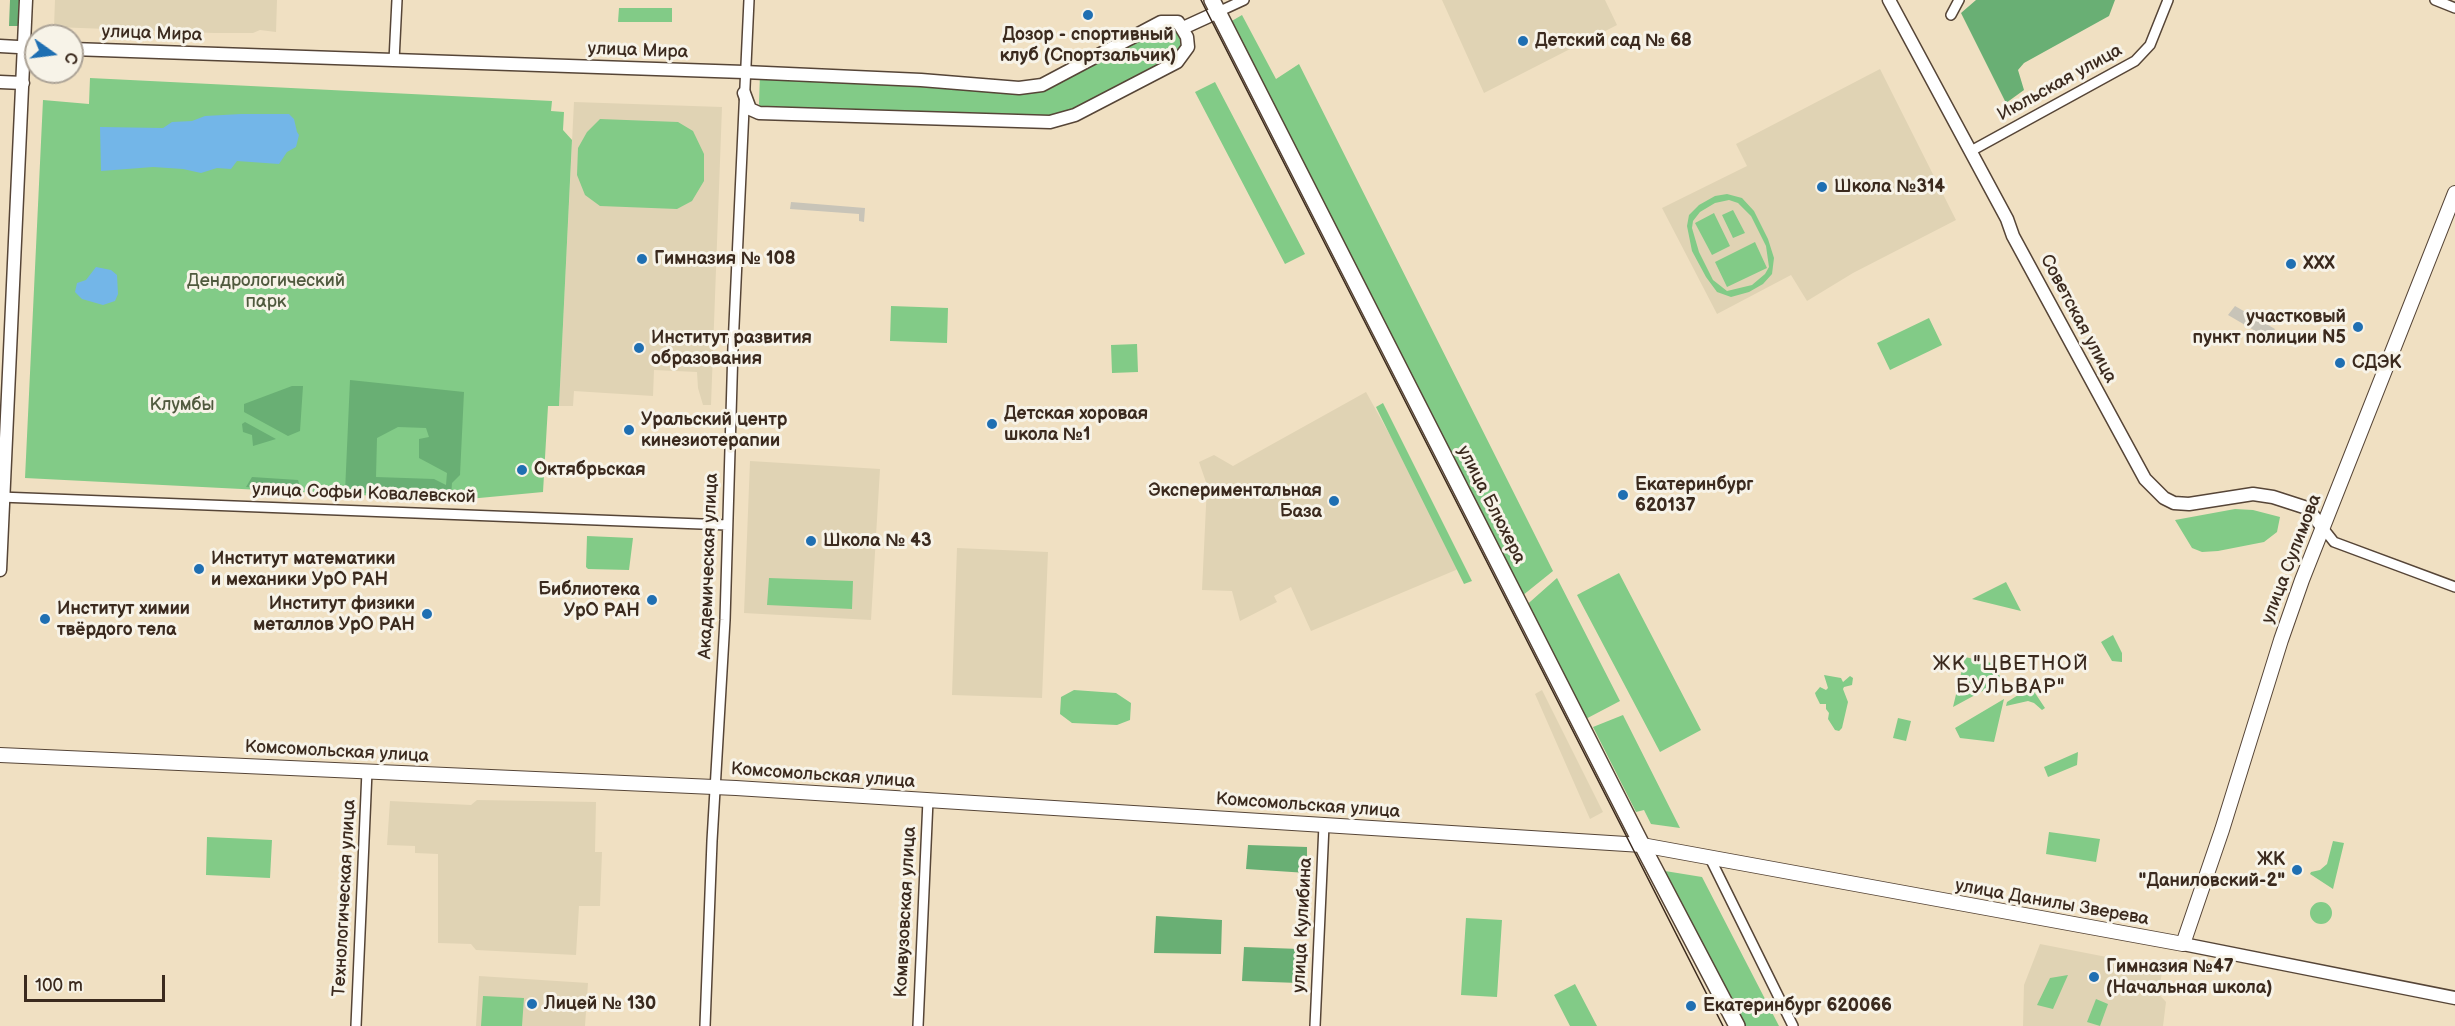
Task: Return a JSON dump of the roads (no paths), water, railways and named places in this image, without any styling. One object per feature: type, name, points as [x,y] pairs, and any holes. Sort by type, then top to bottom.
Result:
[{"type":"main road","name":"улица Блюхера","points":[[1215,6],[1642,845],[1737,1026]]},
{"type":"main road","name":"улица Сулимова","points":[[2183,944],[2222,830],[2281,640],[2322,528],[2455,193]]},
{"type":"main road","name":"Комсомольская улица","points":[[0,754],[716,787],[1642,845]]},
{"type":"main road","name":"улица Данилы Зверева","points":[[1642,845],[2183,944]]},
{"type":"street","points":[[26,0],[28,24]]},
{"type":"street","points":[[394,61],[397,0]]},
{"type":"street","name":"Академическая улица","points":[[705,1026],[712,841],[725,621],[744,72],[749,0]]},
{"type":"street","points":[[744,93],[750,109],[759,113],[1050,122],[1075,116],[1177,62],[1188,48],[1183,28],[1215,6],[1244,0]]},
{"type":"street","name":"Советская улица","points":[[1889,0],[2140,471],[2169,501],[2181,504],[2236,495],[2261,495],[2307,508],[2322,528]]},
{"type":"street","points":[[1952,15],[1959,0]]},
{"type":"street","name":"Июльская улица","points":[[1971,151],[2136,61],[2151,45],[2169,0]]},
{"type":"street","points":[[2435,0],[2455,8]]},
{"type":"street","name":"улица Мира","points":[[84,49],[744,72],[1032,87],[1056,78],[1161,22],[1178,22],[1183,28]]},
{"type":"street","points":[[0,46],[24,47]]},
{"type":"street","points":[[0,570],[24,78]]},
{"type":"street","points":[[0,82],[23,83]]},
{"type":"street","name":"улица Софьи Ковалевской","points":[[2,497],[727,525]]},
{"type":"street","points":[[2322,528],[2334,542],[2455,587]]},
{"type":"street","name":"Технологическая улица","points":[[356,1026],[367,771]]},
{"type":"street","name":"Комвузовская улица","points":[[918,1026],[928,800]]},
{"type":"street","name":"улица Кулибина","points":[[1315,1026],[1324,825]]},
{"type":"street","points":[[1710,858],[1793,1026]]},
{"type":"street","name":"улица Данилы Зверева","points":[[2183,944],[2455,998]]},
{"type":"water","points":[[289,114],[294,119],[299,135],[296,147],[287,152],[279,164],[237,161],[231,169],[217,168],[201,173],[153,167],[101,171],[100,127],[163,128],[172,122],[192,121],[205,116]]},
{"type":"water","points":[[96,267],[111,270],[117,275],[118,294],[115,301],[103,305],[82,299],[75,292],[77,283],[86,280]]},
{"type":"tram line","points":[[1201,0],[1723,1026]]},
{"type":"place","name":"Дозор - спортивный клуб (Спортзальчик)","points":[[1088,15]]},
{"type":"place","name":"Детский сад № 68","points":[[1523,41]]},
{"type":"place","name":"Школа №314","points":[[1822,187]]},
{"type":"place","name":"Гимназия № 108","points":[[642,259]]},
{"type":"place","name":"XXX","points":[[2291,264]]},
{"type":"place","name":"участковый пункт полиции N5","points":[[2358,327]]},
{"type":"place","name":"Институт развития образования","points":[[639,348]]},
{"type":"place","name":"СДЭК","points":[[2340,363]]},
{"type":"place","name":"Детская хоровая школа №1","points":[[992,424]]},
{"type":"place","name":"Уральский центр кинезиотерапии","points":[[629,430]]},
{"type":"place","name":"Октябрьская","points":[[522,470]]},
{"type":"place","name":"Екатеринбург 620137","points":[[1623,495]]},
{"type":"place","name":"Экспериментальная База","points":[[1334,501]]},
{"type":"place","name":"Школа № 43","points":[[811,541]]},
{"type":"place","name":"Институт математики и механики УрО РАН","points":[[199,569]]},
{"type":"place","name":"Библиотека УрО РАН","points":[[652,600]]},
{"type":"place","name":"Институт физики металлов УрО РАН","points":[[427,614]]},
{"type":"place","name":"Институт химии твёрдого тела","points":[[45,619]]},
{"type":"place","name":"ЖК \"Даниловский-2\"","points":[[2297,870]]},
{"type":"place","name":"Гимназия №47 (Начальная школа)","points":[[2094,977]]},
{"type":"place","name":"Лицей № 130","points":[[532,1004]]},
{"type":"place","name":"Екатеринбург 620066","points":[[1691,1006]]},
{"type":"district","name":"ЖК \"ЦВЕТНОЙ БУЛЬВАР\"","points":[[2011,676]]},
{"type":"park label","name":"Дендрологический парк","points":[[266,291]]},
{"type":"park label","name":"Клумбы","points":[[182,405]]}]
